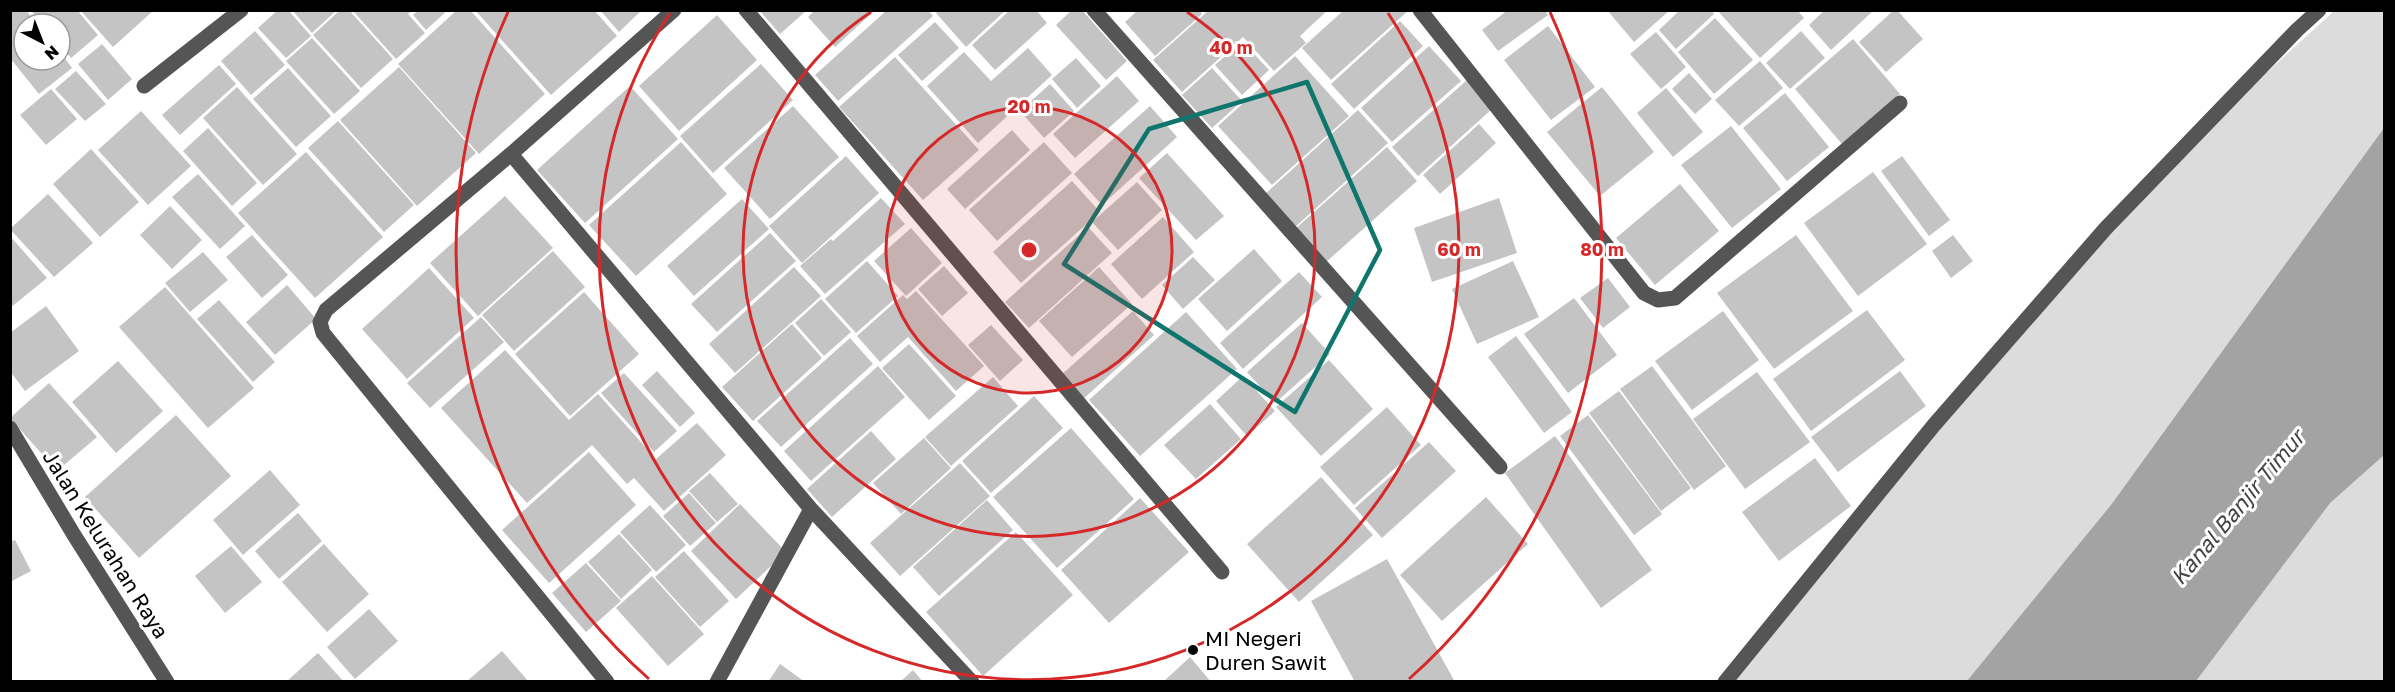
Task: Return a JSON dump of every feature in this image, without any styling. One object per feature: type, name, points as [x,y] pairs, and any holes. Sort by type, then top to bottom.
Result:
[{"type":"street","points":[[144,86],[241,10]]},
{"type":"street","points":[[607,681],[323,333],[320,322],[326,310],[511,154],[674,10]]},
{"type":"street","points":[[746,10],[1222,572]]},
{"type":"street","points":[[1094,10],[1500,467]]},
{"type":"street","points":[[1420,10],[1644,293],[1658,300],[1675,298],[1900,103]]},
{"type":"street","points":[[1725,681],[1934,425],[2106,228],[2319,10]]},
{"type":"street","points":[[511,154],[811,509],[972,681]]},
{"type":"street","name":"Jalan Kelurahan Raya","points":[[10,428],[74,535],[167,681]]},
{"type":"street","points":[[717,681],[811,509]]},
{"type":"highlighted area","points":[[1307,82],[1380,250],[1295,412],[1064,264],[1149,129]]},
{"type":"shaded area","points":[[2334,11],[2384,11],[2384,681],[1725,682],[1934,425],[2173,158]]},
{"type":"water","name":"Kanal Banjir Timur","points":[[2384,128],[2384,455],[2330,503],[2196,681],[1967,681],[2111,505]]},
{"type":"building","points":[[10,10],[26,10],[28,12],[12,12],[12,60],[10,58]]},
{"type":"building","points":[[31,10],[77,10],[98,35],[72,57],[72,12],[33,12]]},
{"type":"building","points":[[80,10],[154,10],[113,47]]},
{"type":"building","points":[[278,10],[288,10],[311,36],[286,58],[258,28]]},
{"type":"building","points":[[292,10],[337,10],[312,33]]},
{"type":"building","points":[[340,10],[349,10],[393,59],[361,88],[313,35]]},
{"type":"building","points":[[352,10],[413,10],[408,14],[425,33],[396,59]]},
{"type":"building","points":[[418,10],[448,10],[426,30],[413,15]]},
{"type":"building","points":[[457,10],[470,10],[545,94],[479,154],[398,64]]},
{"type":"building","points":[[475,10],[594,10],[617,36],[551,95]]},
{"type":"building","points":[[600,10],[642,10],[619,32]]},
{"type":"building","points":[[759,10],[807,10],[780,34]]},
{"type":"building","points":[[815,10],[875,10],[835,47],[808,17]]},
{"type":"building","points":[[887,10],[928,10],[933,16],[838,101],[815,75]]},
{"type":"building","points":[[939,10],[1006,10],[966,47],[936,13]]},
{"type":"building","points":[[1010,10],[1036,10],[1047,23],[995,70],[972,45]]},
{"type":"building","points":[[1072,10],[1082,10],[1127,61],[1106,80],[1056,25]]},
{"type":"building","points":[[1138,10],[1199,10],[1202,14],[1155,56],[1125,22]]},
{"type":"building","points":[[1209,10],[1328,10],[1300,36],[1306,43],[1274,71],[1243,37],[1182,92],[1153,60]]},
{"type":"building","points":[[1344,10],[1409,10],[1331,80],[1302,48]]},
{"type":"building","points":[[1508,10],[1545,10],[1548,15],[1498,51],[1482,30]]},
{"type":"building","points":[[1607,10],[1670,10],[1634,42]]},
{"type":"building","points":[[1680,10],[1711,10],[1714,14],[1676,49],[1659,30]]},
{"type":"building","points":[[1717,10],[1797,10],[1804,18],[1760,58]]},
{"type":"building","points":[[1825,10],[1874,10],[1831,50],[1809,25]]},
{"type":"building","points":[[1894,10],[1897,10],[1923,39],[1886,72],[1859,42]]},
{"type":"building","points":[[717,15],[757,60],[679,131],[639,86]]},
{"type":"building","points":[[1715,18],[1753,60],[1714,94],[1678,52]]},
{"type":"building","points":[[1400,21],[1423,46],[1354,109],[1331,84]]},
{"type":"building","points":[[935,22],[959,48],[922,81],[898,55]]},
{"type":"building","points":[[1548,26],[1595,87],[1551,120],[1504,60]]},
{"type":"building","points":[[255,31],[285,65],[251,95],[221,61]]},
{"type":"building","points":[[1801,31],[1825,58],[1790,89],[1766,63]]},
{"type":"building","points":[[1656,32],[1686,67],[1661,89],[1630,54]]},
{"type":"building","points":[[312,38],[360,91],[334,114],[286,61]]},
{"type":"building","points":[[1853,39],[1900,94],[1842,144],[1795,89]]},
{"type":"building","points":[[1242,41],[1269,70],[1242,95],[1215,65]]},
{"type":"building","points":[[102,44],[132,79],[108,100],[78,64]]},
{"type":"building","points":[[1429,46],[1461,81],[1392,142],[1361,108]]},
{"type":"building","points":[[1028,48],[1052,75],[978,143],[927,86],[964,52],[991,81]]},
{"type":"building","points":[[1295,56],[1349,116],[1272,185],[1218,126]]},
{"type":"building","points":[[895,57],[979,150],[923,200],[839,107]]},
{"type":"building","points":[[1076,58],[1101,86],[1077,108],[1052,79]]},
{"type":"building","points":[[1760,61],[1783,88],[1739,126],[1715,100]]},
{"type":"building","points":[[761,64],[793,100],[713,173],[680,136]]},
{"type":"building","points":[[219,65],[236,84],[180,135],[162,115]]},
{"type":"building","points":[[399,67],[476,153],[417,206],[340,120]]},
{"type":"building","points":[[288,68],[331,116],[296,147],[253,99]]},
{"type":"building","points":[[1212,68],[1242,101],[1212,128],[1182,95]]},
{"type":"building","points":[[76,71],[106,104],[85,121],[55,89]]},
{"type":"building","points":[[21,72],[67,72],[39,94]]},
{"type":"building","points":[[1689,73],[1712,99],[1695,114],[1672,89]]},
{"type":"building","points":[[1117,76],[1139,101],[1075,158],[1053,134]]},
{"type":"building","points":[[1467,80],[1493,108],[1418,176],[1392,147]]},
{"type":"building","points":[[1050,84],[1074,111],[1044,138],[1020,111]]},
{"type":"building","points":[[630,86],[678,139],[585,223],[537,170]]},
{"type":"building","points":[[237,87],[297,154],[263,185],[203,118]]},
{"type":"building","points":[[1602,87],[1654,152],[1600,196],[1547,132]]},
{"type":"building","points":[[1666,88],[1703,132],[1673,157],[1637,113]]},
{"type":"building","points":[[51,89],[77,119],[46,145],[20,115]]},
{"type":"building","points":[[1785,93],[1829,147],[1787,181],[1743,128]]},
{"type":"building","points":[[793,106],[839,157],[770,219],[724,168]]},
{"type":"building","points":[[1150,106],[1177,137],[1102,205],[1074,174]]},
{"type":"building","points":[[1358,110],[1388,143],[1294,228],[1264,195]]},
{"type":"building","points":[[141,111],[191,166],[148,205],[98,150]]},
{"type":"building","points":[[338,121],[414,205],[384,232],[308,148]]},
{"type":"building","points":[[1479,124],[1496,143],[1440,194],[1423,175]]},
{"type":"building","points":[[1731,126],[1781,189],[1732,228],[1681,165]]},
{"type":"building","points":[[208,128],[257,183],[232,206],[183,151]]},
{"type":"building","points":[[1012,130],[1030,150],[965,209],[947,189]]},
{"type":"building","points":[[681,142],[727,194],[636,276],[589,225]]},
{"type":"building","points":[[1044,142],[1072,173],[997,241],[969,210]]},
{"type":"building","points":[[1387,147],[1417,181],[1325,263],[1295,229]]},
{"type":"building","points":[[91,149],[139,202],[100,237],[53,184]]},
{"type":"building","points":[[306,152],[383,237],[315,298],[238,213]]},
{"type":"building","points":[[1167,153],[1224,216],[1196,240],[1139,178]]},
{"type":"building","points":[[846,156],[879,193],[802,263],[769,226]]},
{"type":"building","points":[[1902,156],[1950,220],[1929,236],[1881,171]]},
{"type":"building","points":[[1873,172],[1927,244],[1858,296],[1804,223]]},
{"type":"building","points":[[198,174],[245,226],[220,249],[172,197]]},
{"type":"building","points":[[1072,181],[1100,212],[1021,283],[993,252]]},
{"type":"building","points":[[1137,182],[1162,210],[1118,250],[1092,222]]},
{"type":"building","points":[[1680,184],[1719,231],[1655,285],[1616,238]]},
{"type":"building","points":[[48,194],[93,243],[54,277],[10,229]]},
{"type":"building","points":[[505,196],[553,248],[478,316],[430,263]]},
{"type":"building","points":[[881,198],[905,224],[825,294],[800,266],[831,239],[833,241]]},
{"type":"building","points":[[1499,198],[1517,253],[1432,282],[1414,228]]},
{"type":"building","points":[[742,199],[769,229],[694,296],[667,266]]},
{"type":"building","points":[[170,206],[202,240],[172,269],[140,235]]},
{"type":"building","points":[[1163,217],[1194,252],[1142,299],[1111,264]]},
{"type":"building","points":[[1088,227],[1112,253],[1029,328],[1005,302]]},
{"type":"building","points":[[911,228],[942,263],[906,296],[874,261]]},
{"type":"building","points":[[770,233],[796,261],[717,332],[691,304]]},
{"type":"building","points":[[252,235],[288,275],[262,298],[226,257]]},
{"type":"building","points":[[1796,235],[1853,311],[1774,369],[1717,293]]},
{"type":"building","points":[[1953,235],[1973,261],[1951,278],[1932,251]]},
{"type":"building","points":[[10,236],[47,278],[10,308]]},
{"type":"building","points":[[1254,249],[1282,281],[1227,331],[1198,299]]},
{"type":"building","points":[[553,251],[585,287],[514,351],[482,315]]},
{"type":"building","points":[[203,252],[228,280],[190,312],[165,283]]},
{"type":"building","points":[[1193,257],[1215,280],[1183,309],[1162,285]]},
{"type":"building","points":[[867,261],[898,296],[856,333],[825,299]]},
{"type":"building","points":[[1513,261],[1539,317],[1477,344],[1452,289]]},
{"type":"building","points":[[944,266],[968,293],[942,316],[918,289]]},
{"type":"building","points":[[794,267],[821,296],[735,373],[709,344]]},
{"type":"building","points":[[1099,267],[1132,304],[1072,357],[1039,321]]},
{"type":"building","points":[[429,268],[474,318],[407,379],[362,329]]},
{"type":"building","points":[[1299,272],[1322,297],[1243,369],[1220,343]]},
{"type":"building","points":[[1608,278],[1630,307],[1603,328],[1580,298]]},
{"type":"building","points":[[287,285],[316,319],[275,355],[246,322]]},
{"type":"building","points":[[165,287],[254,388],[208,428],[119,327]]},
{"type":"building","points":[[916,291],[984,366],[956,391],[908,337],[880,362],[857,336],[903,295],[907,299]]},
{"type":"building","points":[[584,292],[639,354],[570,416],[515,354]]},
{"type":"building","points":[[1574,298],[1617,355],[1568,393],[1524,334]]},
{"type":"building","points":[[821,299],[851,332],[824,356],[795,323]]},
{"type":"building","points":[[219,300],[275,362],[253,382],[197,319]]},
{"type":"building","points":[[46,306],[79,351],[25,391],[10,371],[10,333]]},
{"type":"building","points":[[1867,310],[1905,360],[1811,431],[1773,379]]},
{"type":"building","points":[[1133,311],[1154,335],[1082,400],[1060,376]]},
{"type":"building","points":[[1723,311],[1759,360],[1692,410],[1655,361]]},
{"type":"building","points":[[1186,312],[1237,369],[1140,456],[1089,400]]},
{"type":"building","points":[[481,317],[504,342],[430,408],[407,383]]},
{"type":"building","points":[[1302,323],[1330,354],[1275,403],[1247,372]]},
{"type":"building","points":[[792,324],[822,358],[753,421],[722,387]]},
{"type":"building","points":[[991,325],[1023,360],[1000,381],[968,345]]},
{"type":"building","points":[[1516,336],[1572,412],[1544,433],[1488,357]]},
{"type":"building","points":[[850,338],[873,364],[781,447],[757,421]]},
{"type":"building","points":[[909,344],[956,396],[929,420],[882,368]]},
{"type":"building","points":[[505,350],[569,420],[598,394],[656,459],[697,423],[726,455],[664,511],[634,478],[627,484],[592,445],[527,503],[441,408]]},
{"type":"building","points":[[1329,360],[1373,409],[1321,456],[1276,407]]},
{"type":"building","points":[[118,361],[163,411],[116,453],[72,402]]},
{"type":"building","points":[[878,366],[905,397],[811,481],[784,451]]},
{"type":"building","points":[[1652,366],[1726,466],[1694,490],[1620,389]]},
{"type":"building","points":[[657,371],[695,413],[680,427],[642,385]]},
{"type":"building","points":[[1900,371],[1926,406],[1838,472],[1811,437]]},
{"type":"building","points":[[1757,372],[1810,442],[1745,489],[1693,419]]},
{"type":"building","points":[[624,373],[677,431],[654,452],[601,393]]},
{"type":"building","points":[[1243,376],[1275,411],[1247,436],[1216,401]]},
{"type":"building","points":[[993,377],[1018,406],[951,466],[925,437]]},
{"type":"building","points":[[49,383],[97,437],[57,471],[10,418]]},
{"type":"building","points":[[1619,391],[1691,488],[1661,511],[1589,413]]},
{"type":"building","points":[[1034,396],[1063,428],[991,493],[962,461]]},
{"type":"building","points":[[1210,404],[1241,439],[1196,479],[1164,445]]},
{"type":"building","points":[[1387,407],[1421,445],[1354,505],[1320,467]]},
{"type":"building","points":[[176,415],[231,476],[139,558],[85,497]]},
{"type":"building","points":[[1588,415],[1662,514],[1634,535],[1560,436]]},
{"type":"building","points":[[1071,428],[1134,499],[1057,568],[993,497]]},
{"type":"building","points":[[871,431],[896,459],[832,517],[807,489]]},
{"type":"building","points":[[1555,436],[1652,570],[1601,608],[1505,473]]},
{"type":"building","points":[[924,438],[951,468],[901,514],[873,483]]},
{"type":"building","points":[[1429,442],[1456,471],[1382,538],[1355,508]]},
{"type":"building","points":[[589,452],[636,505],[549,583],[502,530]]},
{"type":"building","points":[[1815,458],[1851,506],[1779,561],[1742,512]]},
{"type":"building","points":[[960,463],[990,496],[900,576],[870,543]]},
{"type":"building","points":[[270,470],[300,505],[243,555],[213,520]]},
{"type":"building","points":[[710,473],[738,504],[717,522],[689,491]]},
{"type":"building","points":[[1321,477],[1373,535],[1299,602],[1247,544]]},
{"type":"building","points":[[689,493],[716,523],[690,546],[663,516]]},
{"type":"building","points":[[1486,497],[1528,544],[1442,621],[1400,575]]},
{"type":"building","points":[[1140,498],[1189,552],[1109,623],[1061,570]]},
{"type":"building","points":[[987,500],[1013,530],[939,596],[913,567]]},
{"type":"building","points":[[740,504],[786,552],[736,599],[691,551]]},
{"type":"building","points":[[650,505],[686,545],[656,572],[620,532]]},
{"type":"building","points":[[298,513],[322,541],[279,579],[255,551]]},
{"type":"building","points":[[1016,532],[1073,595],[983,676],[926,612]]},
{"type":"building","points":[[619,534],[652,570],[621,599],[588,562]]},
{"type":"building","points":[[15,540],[31,571],[10,582],[10,542]]},
{"type":"building","points":[[324,544],[369,594],[327,632],[282,582]]},
{"type":"building","points":[[231,546],[262,582],[225,613],[195,576]]},
{"type":"building","points":[[684,551],[729,601],[700,627],[655,577]]},
{"type":"building","points":[[1387,559],[1455,682],[1355,682],[1311,601]]},
{"type":"building","points":[[586,563],[621,601],[586,632],[552,593]]},
{"type":"building","points":[[652,576],[704,634],[668,666],[616,608]]},
{"type":"building","points":[[369,609],[398,641],[355,679],[327,647]]},
{"type":"building","points":[[502,651],[529,682],[466,682]]},
{"type":"building","points":[[318,653],[344,682],[286,682]]},
{"type":"building","points":[[1190,657],[1211,682],[1163,682]]},
{"type":"building","points":[[780,664],[805,682],[768,682]]},
{"type":"building","points":[[913,670],[923,682],[900,682]]},
{"type":"place","name":"MI Negeri Duren Sawit","points":[[1193,650]]}]
